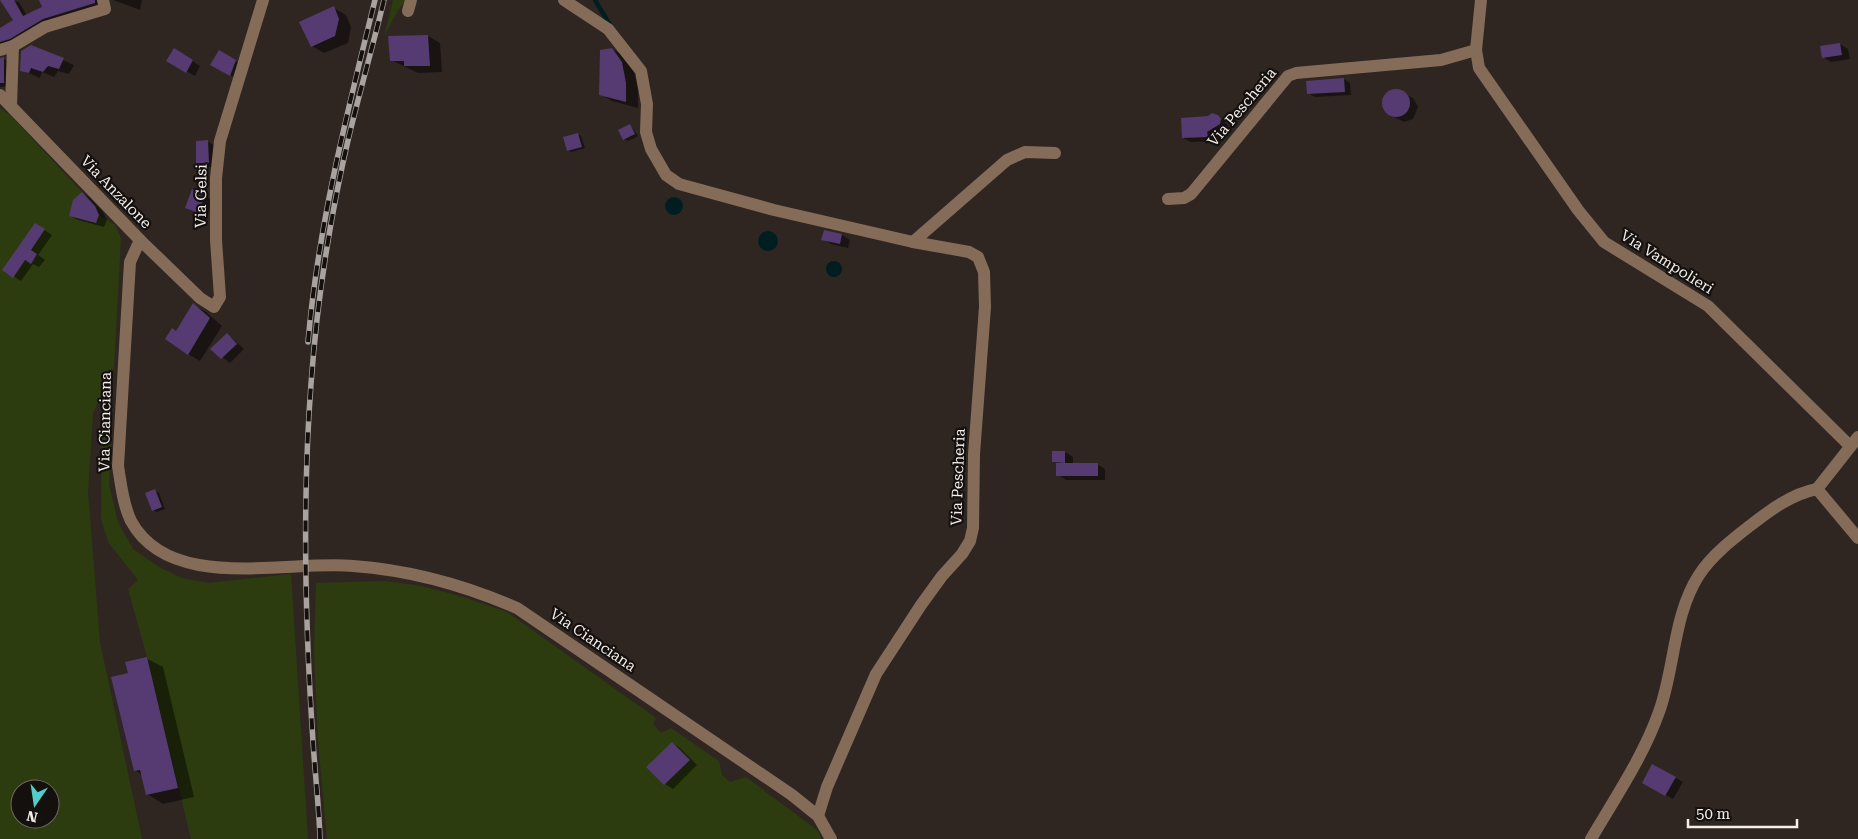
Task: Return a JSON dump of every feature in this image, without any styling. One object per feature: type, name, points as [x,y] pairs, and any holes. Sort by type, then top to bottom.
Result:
[{"type":"street","points":[[0,50],[13,46],[45,27],[105,9],[103,0]]},
{"type":"street","name":"Via Gelsi","points":[[214,306],[220,297],[216,240],[216,178],[220,141],[263,0]]},
{"type":"street","name":"Via Pescheria","points":[[564,0],[608,29],[641,71],[646,104],[646,132],[651,149],[666,175],[679,184],[774,210],[913,242],[969,252],[978,257],[984,272],[985,307],[974,454],[973,528],[970,540],[962,554],[942,576],[921,605],[876,674],[827,787],[818,816]]},
{"type":"street","name":"Via Vampolieri","points":[[1480,0],[1476,50],[1480,68],[1488,83],[1578,210],[1604,242],[1708,306],[1854,442]]},
{"type":"street","points":[[11,106],[13,46]]},
{"type":"street","name":"Via Pescheria","points":[[1168,199],[1184,198],[1191,194],[1288,76],[1296,73],[1441,60],[1476,50]]},
{"type":"street","name":"Via Anzalone","points":[[0,95],[140,240],[200,298],[214,306]]},
{"type":"street","points":[[913,242],[1007,160],[1025,152],[1055,154]]},
{"type":"street","name":"Via Cianciana","points":[[140,240],[130,262],[118,466],[123,497],[130,520],[139,534],[167,555],[189,565],[210,568],[320,564],[394,570],[422,575],[481,592],[517,608],[792,795],[818,816]]},
{"type":"street","points":[[1591,839],[1648,739],[1666,691],[1684,610],[1692,587],[1700,573],[1728,543],[1760,518],[1799,495],[1817,489],[1854,442]]},
{"type":"street","points":[[1817,489],[1858,537]]},
{"type":"street","points":[[818,816],[831,839]]},
{"type":"green space","points":[[393,0],[407,0],[398,10],[384,37]]},
{"type":"green space","points":[[0,108],[9,114],[95,206],[99,215],[115,225],[121,238],[114,367],[93,413],[88,492],[100,642],[142,839],[0,839]]},
{"type":"green space","points":[[112,410],[109,485],[118,522],[133,549],[159,567],[182,578],[208,583],[291,574],[308,839],[191,839],[147,657],[128,589],[138,580],[108,542],[101,519],[102,422]]},
{"type":"green space","points":[[385,581],[422,586],[507,612],[656,718],[653,724],[661,733],[671,728],[719,761],[722,775],[730,782],[746,777],[817,830],[822,839],[327,839],[318,741],[314,651],[316,583]]},
{"type":"water","points":[[670,197],[678,197],[683,202],[681,213],[670,215],[665,210],[665,202]]},
{"type":"water","points":[[764,231],[772,231],[778,237],[778,245],[772,251],[764,251],[758,245],[758,237]]},
{"type":"water","points":[[834,261],[840,263],[842,269],[840,275],[834,277],[828,275],[826,269],[828,263]]},
{"type":"building","points":[[0,0],[14,0],[23,16],[42,7],[39,0],[95,0],[95,3],[43,19],[10,39],[0,42],[0,28],[13,20]]},
{"type":"building","points":[[334,6],[339,19],[335,36],[311,47],[299,22]]},
{"type":"building","points":[[428,35],[430,66],[404,66],[404,61],[390,61],[388,36]]},
{"type":"building","points":[[1840,43],[1842,55],[1822,58],[1820,46]]},
{"type":"building","points":[[31,45],[64,58],[59,69],[48,66],[43,72],[31,68],[29,73],[20,71],[21,51]]},
{"type":"building","points":[[174,48],[193,60],[186,73],[166,61]]},
{"type":"building","points":[[612,48],[622,62],[626,83],[626,102],[599,95],[600,50]]},
{"type":"building","points":[[219,50],[236,60],[230,76],[210,65]]},
{"type":"building","points":[[4,57],[4,83],[0,83],[0,58]]},
{"type":"building","points":[[1344,78],[1345,92],[1307,94],[1306,81]]},
{"type":"building","points":[[1396,89],[1406,93],[1410,103],[1406,113],[1396,117],[1386,113],[1382,103],[1386,93]]},
{"type":"building","points":[[1212,113],[1218,115],[1221,119],[1220,124],[1207,132],[1208,137],[1182,138],[1181,118],[1208,116]]},
{"type":"building","points":[[630,124],[635,134],[623,140],[618,130]]},
{"type":"building","points":[[578,133],[582,147],[567,151],[563,137]]},
{"type":"building","points":[[208,140],[209,163],[196,163],[196,141]]},
{"type":"building","points":[[192,189],[205,194],[199,213],[185,208]]},
{"type":"building","points":[[82,192],[95,206],[99,215],[96,223],[69,216],[73,200]]},
{"type":"building","points":[[35,223],[45,229],[31,250],[37,254],[31,264],[25,260],[13,278],[2,270]]},
{"type":"building","points":[[824,230],[842,234],[840,244],[821,240]]},
{"type":"building","points":[[193,303],[210,318],[188,355],[165,339],[172,328],[176,331]]},
{"type":"building","points":[[227,333],[237,344],[221,359],[210,349]]},
{"type":"building","points":[[1052,451],[1065,451],[1065,463],[1052,462]]},
{"type":"building","points":[[1056,463],[1098,463],[1098,476],[1056,476]]},
{"type":"building","points":[[155,489],[162,507],[152,511],[145,493]]},
{"type":"building","points":[[147,657],[178,788],[146,795],[140,770],[134,771],[111,677],[128,673],[125,662]]},
{"type":"building","points":[[672,742],[690,760],[664,785],[646,767]]},
{"type":"building","points":[[1652,764],[1676,777],[1665,796],[1642,783]]},
{"type":"waterway","points":[[595,0],[610,25]]},
{"type":"railway","points":[[308,342],[326,213],[344,127],[375,0]]},
{"type":"railway","points":[[320,839],[306,608],[306,473],[311,384],[325,259],[336,197],[349,136],[384,0]]}]
